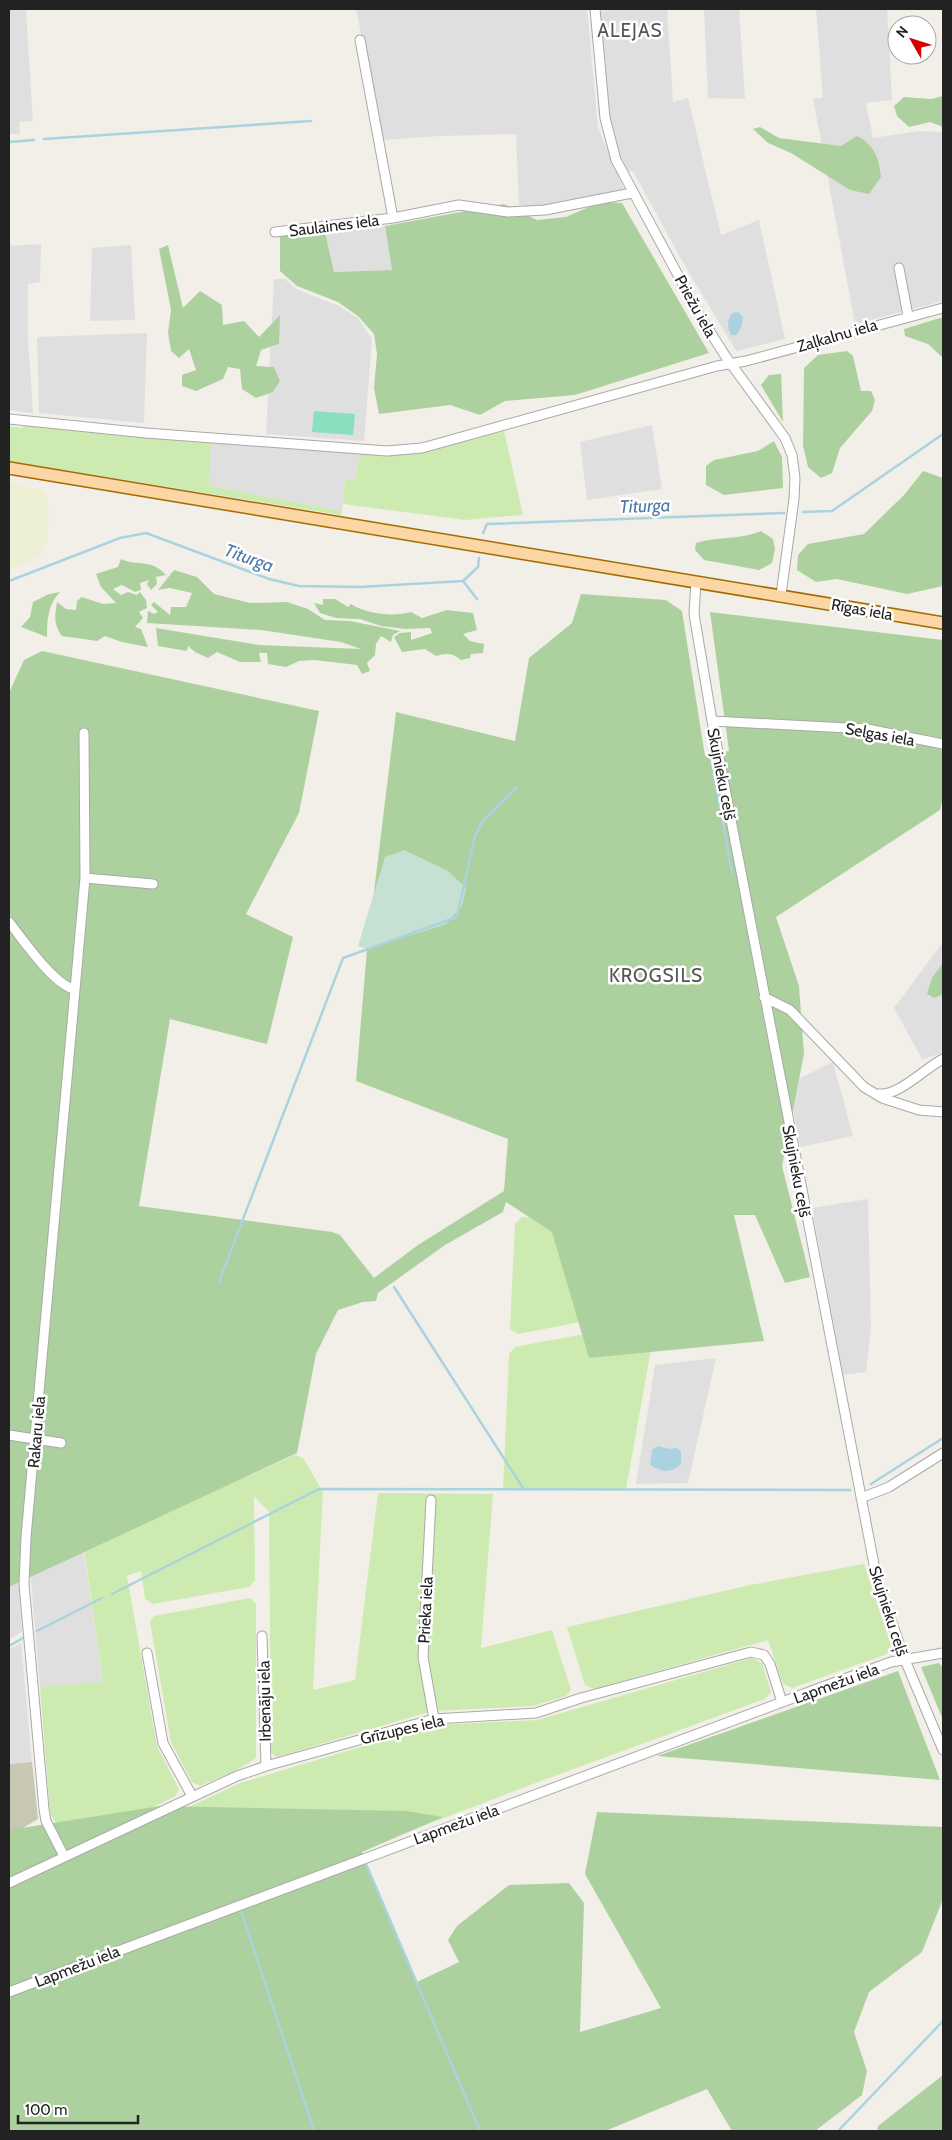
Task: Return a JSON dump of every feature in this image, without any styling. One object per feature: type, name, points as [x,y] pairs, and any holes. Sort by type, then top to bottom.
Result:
[{"type":"main road","name":"Rīgas iela","points":[[9,468],[943,623]]},
{"type":"street","name":"Priežu iela","points":[[595,9],[605,118],[616,160],[632,193],[700,316],[731,364],[785,438],[792,455],[795,478],[794,499],[781,596]]},
{"type":"street","points":[[360,40],[393,218]]},
{"type":"street","name":"Saulaines iela","points":[[275,232],[393,218],[460,205],[508,212],[545,210],[632,193]]},
{"type":"street","points":[[899,268],[908,316]]},
{"type":"street","name":"Zaļkalnu iela","points":[[9,419],[146,433],[387,451],[406,450],[439,445],[731,364],[943,308]]},
{"type":"street","name":"Skujnieku ceļš","points":[[696,582],[694,614],[712,721],[876,1580],[905,1660],[943,1750]]},
{"type":"street","name":"Selgas iela","points":[[712,721],[867,728],[943,744]]},
{"type":"street","name":"Rakaru iela","points":[[64,1856],[46,1821],[44,1808],[24,1584],[26,1537],[85,878],[84,733]]},
{"type":"street","points":[[85,878],[154,884]]},
{"type":"street","points":[[9,922],[57,979],[68,988],[75,989]]},
{"type":"street","points":[[764,997],[790,1010],[864,1087],[876,1094],[919,1110],[943,1112]]},
{"type":"street","points":[[876,1094],[885,1095],[943,1059]]},
{"type":"street","points":[[9,1435],[61,1443]]},
{"type":"street","points":[[860,1498],[889,1487],[943,1452]]},
{"type":"street","name":"Prieka iela","points":[[431,1500],[423,1657],[434,1719]]},
{"type":"street","name":"Irbenāju iela","points":[[262,1636],[266,1766]]},
{"type":"street","name":"Grīzupes iela","points":[[9,1883],[192,1796],[266,1766],[434,1719],[536,1713],[581,1698],[751,1652],[764,1654],[770,1664],[782,1702]]},
{"type":"street","points":[[147,1653],[163,1743],[192,1796]]},
{"type":"street","name":"Lapmežu iela","points":[[9,1992],[883,1665],[943,1653]]},
{"type":"shaded area","points":[[9,9],[26,9],[33,121],[19,122],[20,134],[9,134]]},
{"type":"shaded area","points":[[356,9],[587,9],[598,128],[624,189],[545,207],[519,205],[516,134],[382,140],[375,94],[372,89]]},
{"type":"shaded area","points":[[667,9],[673,102],[688,98],[721,235],[759,220],[785,339],[736,351],[685,266],[633,171],[627,172],[620,159],[609,123],[600,11]]},
{"type":"shaded area","points":[[704,9],[739,9],[745,99],[708,98]]},
{"type":"shaded area","points":[[816,9],[887,9],[887,65],[890,65],[892,100],[866,103],[873,138],[919,131],[943,132],[943,301],[855,324],[813,98],[823,98]]},
{"type":"shaded area","points":[[385,226],[392,270],[333,272],[325,232]]},
{"type":"shaded area","points":[[41,244],[40,282],[28,284],[28,338],[33,413],[9,410],[9,246]]},
{"type":"shaded area","points":[[131,245],[135,320],[90,321],[92,248]]},
{"type":"shaded area","points":[[274,279],[285,279],[296,289],[339,306],[358,318],[372,339],[364,441],[266,434]]},
{"type":"shaded area","points":[[147,333],[144,423],[39,413],[37,337]]},
{"type":"shaded area","points":[[652,425],[662,489],[587,500],[580,442]]},
{"type":"shaded area","points":[[211,441],[360,454],[355,481],[345,481],[342,511],[209,486]]},
{"type":"shaded area","points":[[9,482],[42,490],[47,496],[49,521],[46,545],[38,557],[9,572]]},
{"type":"shaded area","points":[[404,850],[448,871],[466,888],[462,906],[446,924],[367,949],[358,946],[385,857]]},
{"type":"shaded area","points":[[943,942],[943,1053],[922,1059],[894,1008]]},
{"type":"shaded area","points":[[833,1062],[853,1136],[800,1147],[788,1084]]},
{"type":"shaded area","points":[[868,1199],[871,1329],[866,1372],[843,1375],[812,1208]]},
{"type":"shaded area","points":[[716,1358],[688,1483],[636,1484],[655,1365]]},
{"type":"shaded area","points":[[9,1439],[22,1632],[9,1639]]},
{"type":"shaded area","points":[[43,1446],[83,1547],[103,1683],[40,1687],[31,1581]]},
{"type":"shaded area","points":[[21,1643],[32,1762],[9,1764],[9,1649]]},
{"type":"shaded area","points":[[32,1762],[38,1819],[9,1836],[9,1764]]},
{"type":"green space","points":[[943,96],[943,127],[930,122],[909,127],[897,116],[894,106],[904,97],[931,99]]},
{"type":"green space","points":[[760,127],[779,138],[841,146],[857,136],[868,144],[875,153],[881,177],[869,194],[850,190],[791,153],[768,143],[753,129]]},
{"type":"green space","points":[[600,202],[622,203],[709,353],[575,395],[505,401],[480,415],[450,405],[379,414],[374,388],[377,354],[374,334],[358,316],[338,302],[297,286],[280,271],[280,235],[325,232],[334,272],[392,270],[385,226],[504,204],[537,220],[566,217]]},
{"type":"green space","points":[[168,245],[183,308],[200,291],[222,305],[223,325],[244,321],[259,337],[280,315],[279,344],[261,350],[256,366],[274,367],[280,381],[273,392],[256,398],[242,389],[240,369],[228,367],[223,379],[196,391],[182,386],[182,375],[196,370],[189,349],[179,358],[171,351],[168,333],[171,310],[159,249]]},
{"type":"green space","points":[[943,317],[943,358],[928,344],[905,336],[904,329]]},
{"type":"green space","points":[[847,351],[853,356],[861,391],[871,391],[875,400],[872,411],[840,448],[832,473],[821,478],[808,467],[803,446],[804,368],[818,355]]},
{"type":"green space","points":[[781,374],[783,422],[761,385],[769,375]]},
{"type":"green space","points":[[314,411],[355,414],[353,435],[312,432]]},
{"type":"green space","points":[[25,424],[211,441],[209,486],[342,511],[341,515],[9,461],[9,426],[22,428]]},
{"type":"green space","points":[[504,431],[523,515],[465,520],[343,504],[345,480],[355,481],[360,454],[418,454]]},
{"type":"green space","points":[[774,441],[782,457],[783,488],[724,495],[706,485],[706,466],[714,460],[758,451]]},
{"type":"green space","points":[[923,471],[943,478],[943,586],[907,594],[837,579],[816,582],[797,570],[798,555],[808,544],[864,534],[904,495]]},
{"type":"green space","points":[[761,531],[773,539],[775,549],[772,563],[759,570],[704,560],[695,550],[696,543],[713,539],[745,536]]},
{"type":"green space","points":[[121,559],[155,566],[166,575],[156,577],[157,584],[151,590],[147,584],[149,580],[140,583],[141,590],[135,592],[122,585],[113,589],[121,595],[128,592],[137,595],[140,592],[146,600],[147,608],[139,612],[143,618],[135,627],[141,629],[148,647],[122,642],[105,636],[97,641],[62,636],[56,623],[57,602],[66,609],[76,610],[77,601],[82,597],[103,604],[116,603],[101,587],[96,574],[118,567]]},
{"type":"green space","points":[[174,570],[197,577],[214,594],[250,603],[287,602],[308,609],[325,620],[350,621],[400,631],[393,635],[391,642],[381,636],[376,644],[375,655],[367,663],[370,671],[362,674],[357,665],[314,660],[299,661],[286,667],[268,664],[267,653],[259,653],[261,662],[240,662],[217,652],[208,658],[195,652],[188,646],[187,651],[158,646],[156,628],[259,645],[361,649],[341,642],[261,630],[147,623],[148,611],[154,614],[158,612],[151,605],[154,602],[170,615],[171,607],[186,607],[192,593],[170,588],[158,590]]},
{"type":"green space","points":[[60,592],[51,607],[48,618],[47,637],[21,627],[30,617],[33,602],[49,594]]},
{"type":"green space","points":[[581,594],[666,600],[682,611],[705,756],[729,751],[710,612],[943,640],[943,797],[940,810],[776,917],[799,986],[804,1054],[782,1166],[810,1277],[785,1283],[755,1215],[734,1215],[764,1341],[589,1358],[552,1232],[506,1202],[503,1212],[445,1245],[378,1293],[376,1301],[363,1302],[338,1310],[316,1354],[297,1453],[9,1587],[9,693],[24,660],[42,651],[319,711],[299,813],[246,914],[293,937],[267,1044],[170,1019],[139,1206],[332,1232],[340,1235],[374,1278],[418,1245],[504,1191],[508,1139],[356,1081],[367,949],[396,712],[515,741],[529,658],[572,623]]},
{"type":"green space","points":[[323,599],[335,599],[348,607],[351,604],[380,614],[404,614],[411,612],[422,618],[447,610],[473,613],[477,630],[463,634],[470,641],[484,644],[483,653],[471,654],[470,658],[461,660],[449,654],[436,656],[425,649],[402,652],[394,637],[400,633],[411,632],[411,640],[432,633],[430,628],[405,629],[381,626],[360,619],[336,618],[320,613],[314,603],[323,605]]},
{"type":"green space","points":[[943,963],[943,994],[934,998],[927,994],[932,978]]},
{"type":"green space","points":[[522,1217],[662,1228],[652,1308],[518,1334],[510,1329],[515,1224]]},
{"type":"green space","points":[[647,1322],[655,1327],[626,1489],[503,1489],[509,1354],[515,1347]]},
{"type":"green space","points":[[295,1455],[303,1458],[323,1492],[313,1690],[355,1680],[378,1493],[493,1494],[481,1648],[552,1630],[571,1690],[566,1696],[533,1706],[432,1711],[277,1757],[271,1753],[269,1512],[254,1496],[255,1580],[249,1587],[153,1604],[145,1599],[141,1571],[127,1576],[157,1746],[179,1789],[176,1796],[74,1845],[66,1841],[50,1813],[40,1687],[103,1682],[84,1549]]},
{"type":"green space","points":[[864,1564],[891,1645],[887,1654],[792,1688],[783,1684],[768,1640],[594,1689],[585,1685],[567,1627],[750,1585]]},
{"type":"green space","points":[[250,1598],[256,1604],[256,1757],[239,1769],[200,1786],[192,1782],[171,1742],[150,1622],[154,1616]]},
{"type":"green space","points":[[752,1658],[762,1663],[771,1692],[765,1699],[530,1785],[347,1855],[102,1848],[240,1783],[434,1725],[537,1720]]},
{"type":"green space","points":[[939,1663],[943,1668],[943,1720],[921,1667]]},
{"type":"green space","points":[[898,1671],[940,1780],[657,1756]]},
{"type":"green space","points":[[160,1806],[407,1811],[443,1817],[362,1852],[417,1982],[459,1962],[448,1940],[457,1926],[509,1885],[569,1883],[584,1903],[580,2032],[661,2008],[585,1874],[597,1812],[943,1827],[943,1899],[922,1952],[869,1992],[854,2032],[867,2071],[862,2095],[815,2131],[732,2131],[707,2089],[605,2131],[9,2131],[9,1830]]},
{"type":"green space","points":[[943,2075],[943,2131],[877,2131],[878,2126]]},
{"type":"water","points":[[738,312],[743,317],[741,328],[736,335],[731,335],[728,321],[732,313]]},
{"type":"water","points":[[658,1446],[669,1449],[677,1448],[681,1451],[681,1464],[670,1471],[658,1469],[650,1465],[652,1450]]},
{"type":"waterway","points":[[44,139],[311,121]]},
{"type":"waterway","points":[[9,142],[34,140]]},
{"type":"waterway","name":"Titurga","points":[[803,512],[832,511],[943,434]]},
{"type":"waterway","name":"Titurga","points":[[483,533],[487,524],[784,513]]},
{"type":"waterway","name":"Titurga","points":[[9,581],[120,538],[146,533],[269,579],[299,586],[360,587],[463,581],[478,567],[479,558]]},
{"type":"waterway","points":[[463,581],[477,599]]},
{"type":"waterway","points":[[709,747],[732,873]]},
{"type":"waterway","points":[[219,1282],[343,958],[457,917],[475,836],[482,822],[517,787]]},
{"type":"waterway","points":[[394,1287],[523,1488]]},
{"type":"waterway","points":[[871,1484],[943,1438]]},
{"type":"waterway","points":[[112,1594],[319,1489],[850,1490]]},
{"type":"waterway","points":[[37,1631],[102,1598]]},
{"type":"waterway","points":[[9,1646],[23,1638]]},
{"type":"waterway","points":[[366,1864],[480,2131]]},
{"type":"waterway","points":[[241,1910],[314,2131]]},
{"type":"waterway","points":[[838,2131],[943,2021]]},
{"type":"district","name":"ALEJAS","points":[[630,30]]},
{"type":"district","name":"KROGSILS","points":[[656,975]]}]
